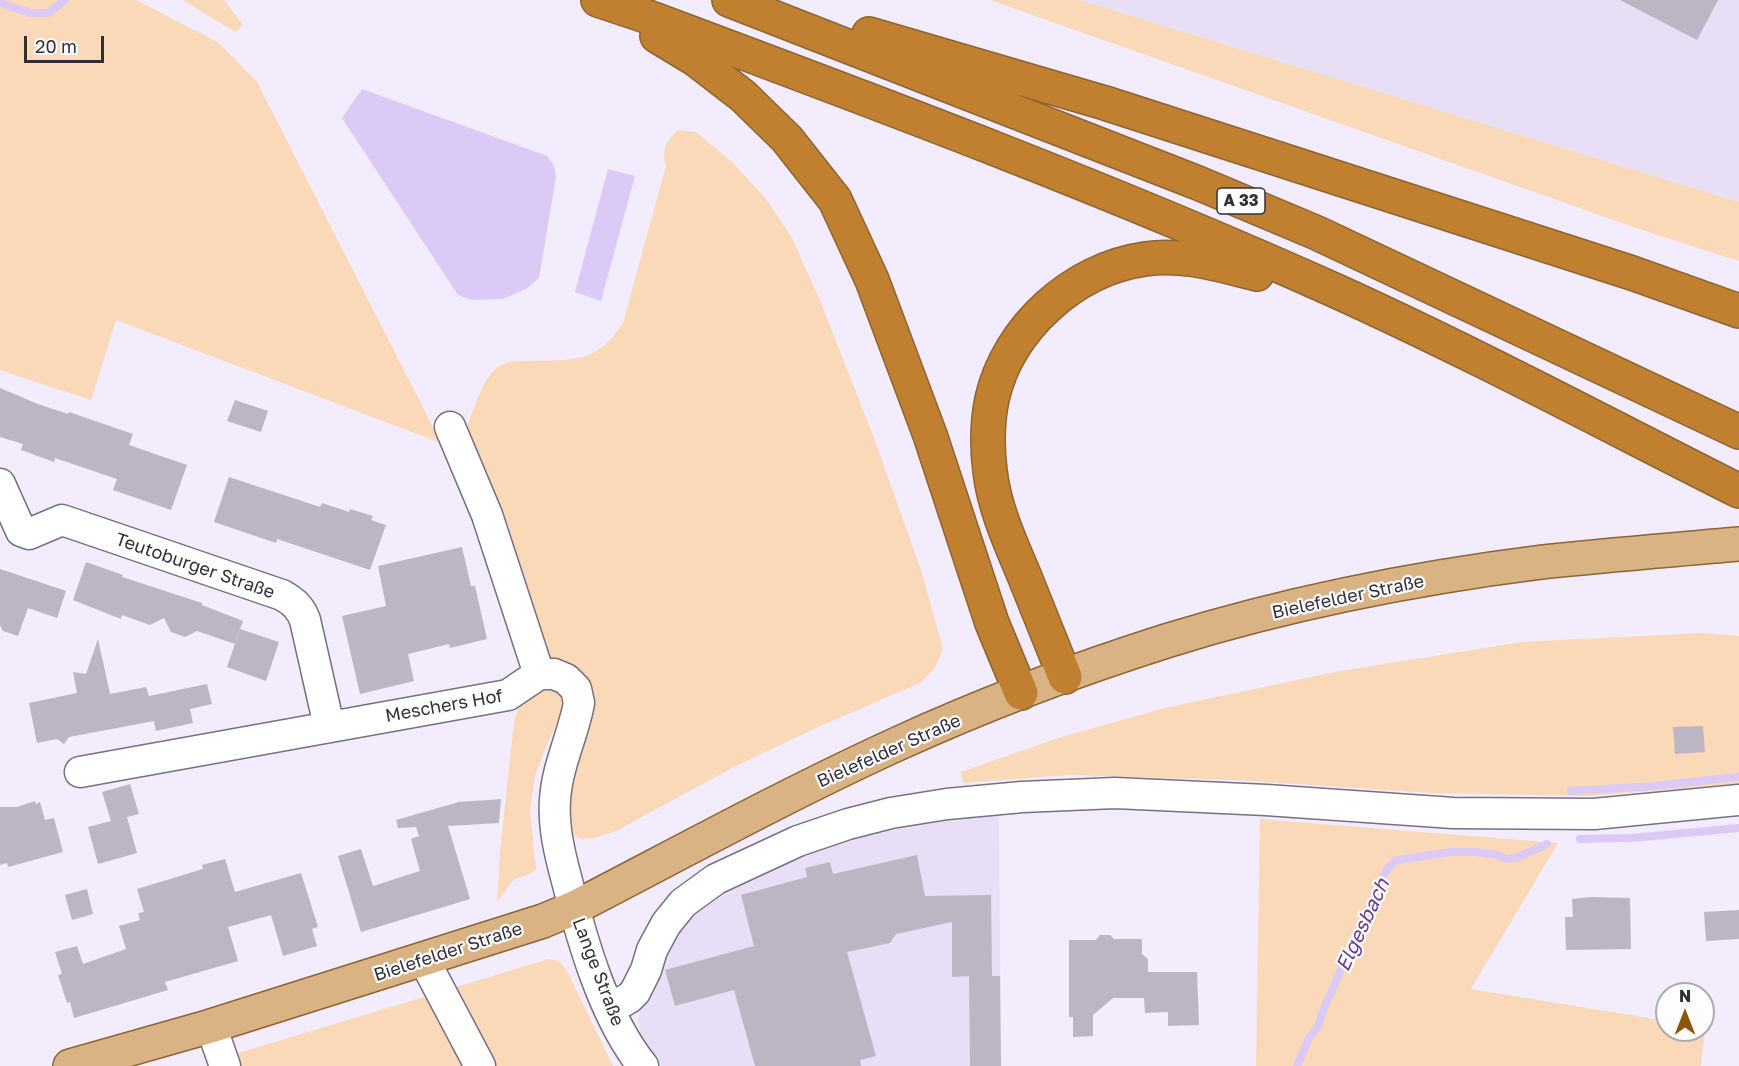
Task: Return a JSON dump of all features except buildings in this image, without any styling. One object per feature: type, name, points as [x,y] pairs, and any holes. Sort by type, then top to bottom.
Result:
[{"type":"highway","points":[[579,0],[654,34],[695,59],[735,90],[787,139],[835,200],[872,280],[933,445],[993,623],[1021,693]]},
{"type":"highway","name":"A 33","points":[[598,0],[926,121],[1206,235],[1422,332],[1739,491]]},
{"type":"highway","name":"A 33","points":[[729,0],[1198,183],[1306,228],[1739,432]]},
{"type":"highway","points":[[753,0],[1105,103],[1632,273],[1739,311]]},
{"type":"highway","points":[[1065,677],[1004,527],[990,474],[988,435],[992,398],[1003,367],[1020,338],[1042,312],[1066,290],[1092,275],[1145,259],[1171,257],[1197,260],[1335,291]]},
{"type":"main road","name":"Bielefelder Straße","points":[[70,1066],[211,1026],[524,928],[574,908],[779,802],[896,745],[1021,693],[1168,641],[1266,614],[1376,590],[1538,563],[1736,544]]},
{"type":"street","points":[[450,427],[487,515],[539,674],[554,674],[566,678],[576,689],[579,703],[577,716],[564,754],[555,800],[554,819],[574,908]]},
{"type":"street","name":"Teutoburger Straße","points":[[0,484],[21,531],[29,534],[62,520],[282,595],[293,601],[300,608],[305,620],[329,726]]},
{"type":"street","name":"Meschers Hof","points":[[80,772],[507,695],[539,674]]},
{"type":"street","points":[[609,1009],[635,992],[646,970],[652,950],[666,924],[677,910],[716,879],[798,841],[848,824],[891,813],[947,804],[1011,798],[1115,793],[1465,813],[1594,814],[1739,800]]},
{"type":"street","name":"Lange Straße","points":[[574,908],[609,1009],[623,1036],[643,1066]]},
{"type":"street","points":[[424,960],[480,1066]]},
{"type":"street","points":[[211,1026],[225,1066]]},
{"type":"shaded area","points":[[0,0],[136,0],[219,43],[257,82],[441,443],[116,320],[91,400],[0,370]]},
{"type":"shaded area","points":[[183,0],[224,0],[243,25],[235,32]]},
{"type":"shaded area","points":[[990,0],[1080,0],[1739,202],[1739,261],[1642,230]]},
{"type":"shaded area","points":[[1080,0],[1739,0],[1739,202]]},
{"type":"shaded area","points":[[362,89],[547,156],[554,166],[556,177],[539,278],[526,289],[503,299],[472,300],[458,295],[342,118]]},
{"type":"shaded area","points":[[678,130],[696,132],[733,163],[766,199],[792,238],[821,303],[874,438],[922,573],[943,649],[935,668],[920,683],[818,727],[734,767],[616,831],[594,838],[581,839],[569,828],[567,802],[592,705],[592,691],[578,674],[543,653],[464,436],[481,390],[499,366],[514,361],[581,357],[602,347],[623,323],[666,166],[664,155],[666,146]]},
{"type":"shaded area","points":[[608,169],[635,176],[601,301],[575,292]]},
{"type":"shaded area","points":[[1702,633],[1739,636],[1739,784],[1588,796],[1432,793],[1235,780],[1069,775],[963,783],[961,772],[1061,737],[1169,707],[1340,671],[1522,642]]},
{"type":"shaded area","points":[[546,686],[555,689],[561,695],[563,704],[561,715],[535,776],[530,810],[536,869],[513,881],[497,901],[514,722],[520,703]]},
{"type":"shaded area","points":[[999,815],[1001,1066],[662,1066],[660,1064],[641,1034],[638,1021],[644,990],[688,912],[744,877],[806,853],[883,832],[963,818]]},
{"type":"shaded area","points":[[1260,819],[1558,843],[1471,989],[1655,1019],[1655,1042],[1703,1042],[1701,1066],[1256,1066]]},
{"type":"shaded area","points":[[549,959],[559,961],[567,971],[613,1066],[471,1066],[470,1064],[462,1066],[236,1066],[232,1055]]},
{"type":"waterway","points":[[0,3],[30,13],[48,13],[65,0]]},
{"type":"waterway","points":[[1571,791],[1654,786],[1737,777]]},
{"type":"waterway","points":[[1580,839],[1632,838],[1739,828]]},
{"type":"waterway","name":"Elgesbach","points":[[1297,1066],[1309,1038],[1319,1025],[1322,1013],[1379,884],[1387,869],[1395,861],[1451,852],[1476,852],[1507,859],[1516,858],[1547,844]]}]
